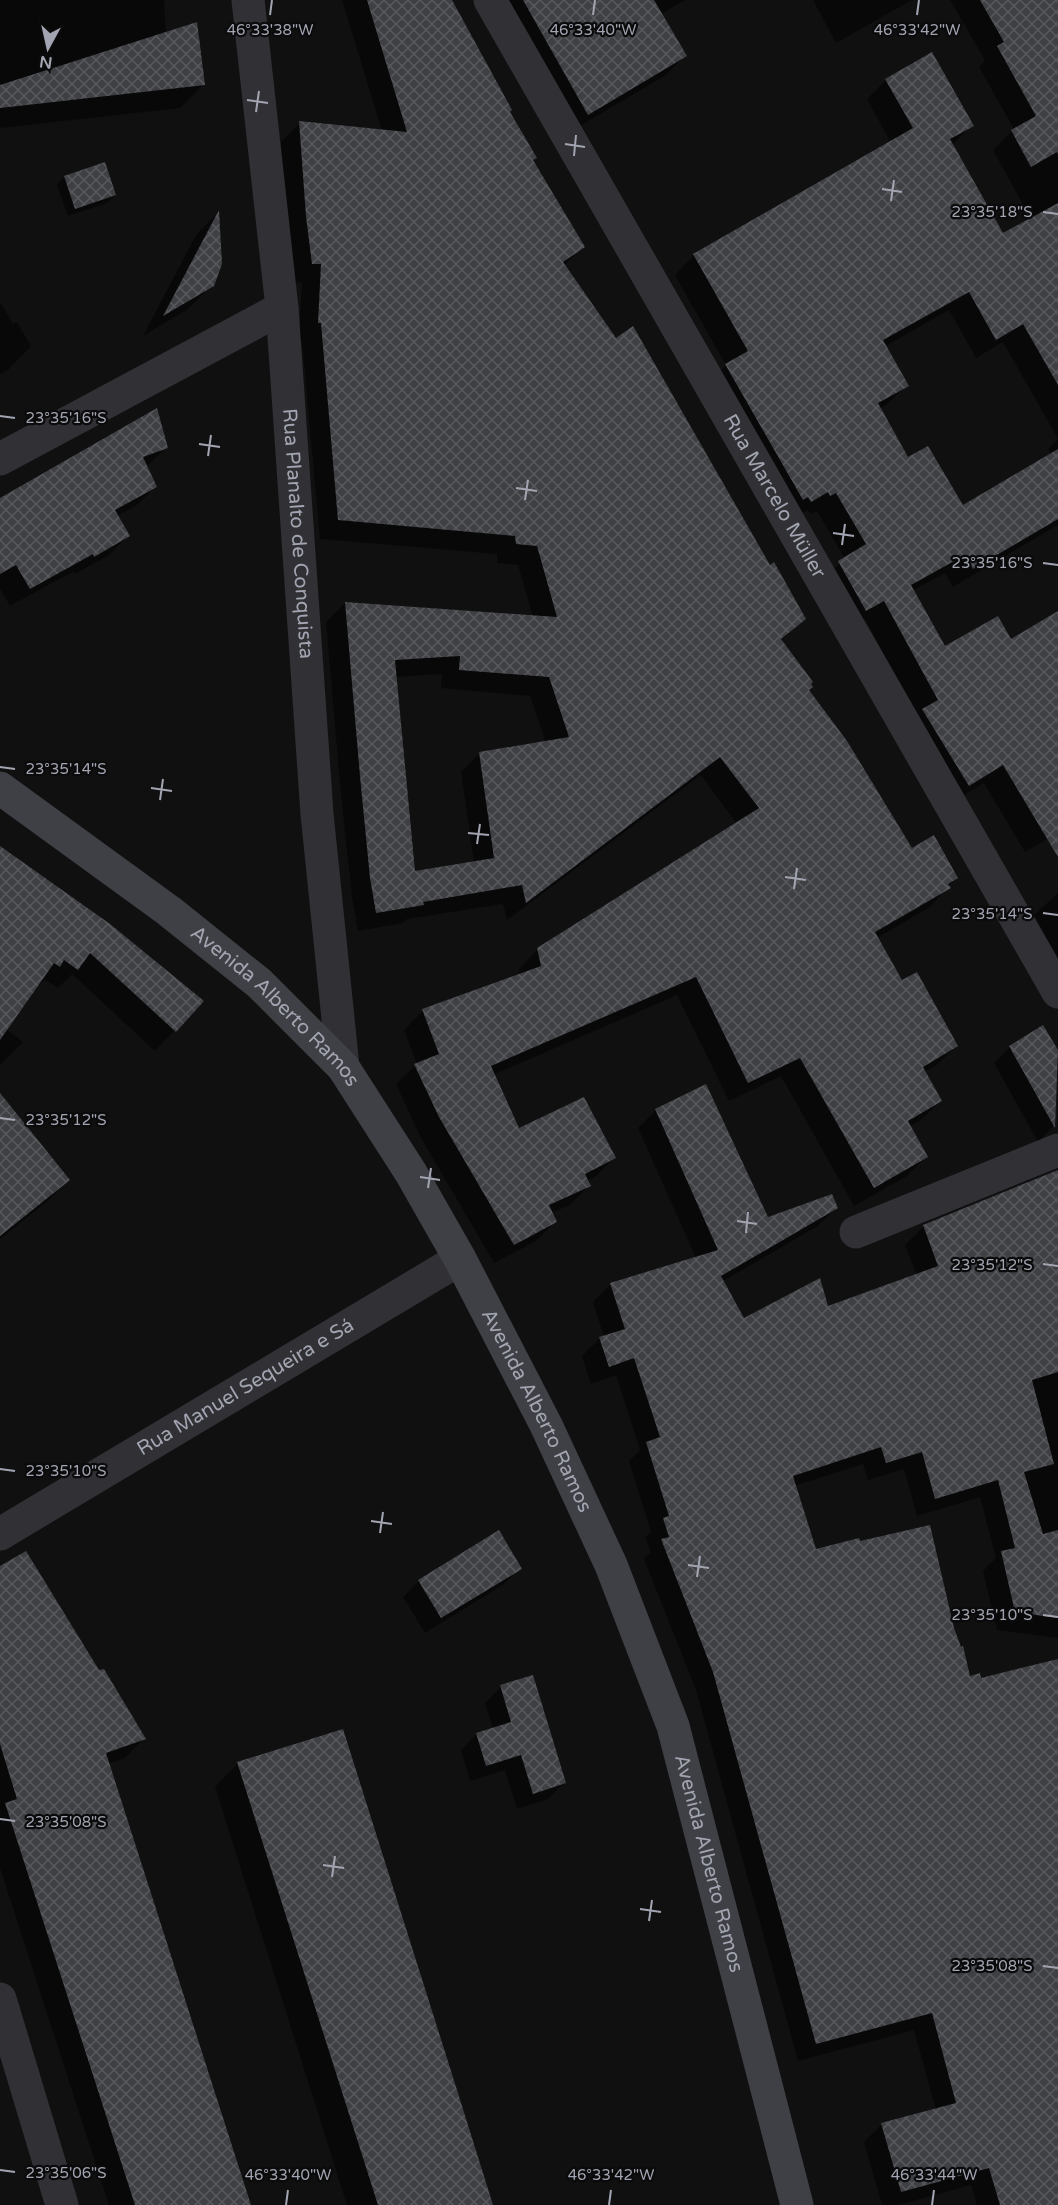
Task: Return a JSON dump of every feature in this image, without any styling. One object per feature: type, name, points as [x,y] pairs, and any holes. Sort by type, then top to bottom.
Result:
[{"type":"main road","name":"Avenida Alberto Ramos","points":[[0,788],[169,911],[259,983],[343,1067],[411,1173],[460,1259],[546,1425],[611,1564],[670,1717],[798,2205]]},
{"type":"street","name":"Rua Planalto de Conquista","points":[[248,0],[282,308],[317,814],[343,1067]]},
{"type":"street","name":"Rua Marcelo Müller","points":[[490,0],[1058,992]]},
{"type":"street","points":[[0,459],[282,308]]},
{"type":"street","points":[[856,1232],[1058,1150]]},
{"type":"street","name":"Rua Manuel Sequeira e Sá","points":[[0,1534],[460,1259]]},
{"type":"street","points":[[0,1999],[62,2205]]},
{"type":"building","points":[[367,0],[452,0],[512,110],[510,112],[537,158],[533,160],[585,247],[563,262],[616,338],[633,326],[770,565],[774,562],[806,619],[781,639],[813,682],[811,684],[813,687],[809,690],[847,741],[912,848],[934,835],[958,878],[948,884],[951,888],[875,932],[902,980],[917,972],[958,1046],[923,1067],[942,1101],[908,1121],[928,1157],[874,1188],[800,1058],[748,1083],[696,977],[491,1066],[519,1128],[584,1097],[616,1158],[585,1174],[591,1186],[549,1205],[557,1222],[514,1245],[439,1117],[414,1064],[439,1054],[422,1009],[541,966],[537,948],[759,808],[720,757],[526,903],[522,885],[423,902],[424,905],[376,913],[370,878],[345,602],[557,617],[537,546],[516,544],[515,536],[338,520],[321,323],[318,323],[321,264],[312,264],[299,121],[407,132]],"holes":[[[460,656],[459,670],[549,677],[569,737],[479,752],[494,858],[415,871],[395,660]]]},
{"type":"building","points":[[523,0],[654,0],[687,56],[588,115]]},
{"type":"building","points":[[980,0],[1058,0],[1058,154],[1057,152],[1031,167],[1011,130],[1036,116],[997,46],[1004,42]]},
{"type":"building","points":[[197,22],[205,85],[0,108],[0,85]]},
{"type":"building","points":[[932,52],[974,126],[950,139],[1003,233],[1058,203],[1058,385],[1023,324],[996,340],[969,292],[883,340],[909,386],[878,403],[908,457],[928,446],[963,505],[1058,449],[1058,519],[973,569],[965,555],[911,585],[945,646],[998,616],[1011,639],[1058,611],[1058,857],[1003,765],[969,786],[922,709],[938,700],[884,601],[866,611],[838,561],[866,544],[836,493],[830,496],[828,492],[811,502],[808,497],[803,500],[725,364],[748,351],[693,254],[913,128],[885,79]]},
{"type":"building","points":[[105,162],[116,195],[75,209],[64,176]]},
{"type":"building","points":[[219,210],[222,264],[214,286],[163,316]]},
{"type":"building","points":[[157,408],[168,448],[143,457],[157,487],[115,510],[130,536],[30,589],[16,565],[0,574],[0,498]]},
{"type":"building","points":[[0,846],[110,924],[204,1001],[176,1032],[90,953],[78,970],[64,960],[60,967],[54,963],[0,1040]]},
{"type":"building","points":[[1043,1025],[1058,1050],[1055,1128],[1009,1046]]},
{"type":"building","points":[[706,1084],[768,1217],[832,1194],[838,1208],[721,1276],[744,1318],[820,1278],[828,1306],[938,1266],[923,1225],[1058,1170],[1058,1372],[1032,1380],[1054,1464],[1024,1472],[1043,1534],[1058,1530],[1058,1618],[1015,1612],[1001,1551],[1015,1548],[998,1480],[935,1499],[922,1452],[886,1463],[881,1447],[793,1476],[816,1549],[859,1538],[860,1541],[930,1525],[954,1628],[961,1647],[963,1646],[970,1676],[980,1673],[981,1678],[1058,1659],[1058,2205],[1000,2205],[989,2168],[901,2192],[881,2123],[956,2103],[932,2013],[816,2044],[713,1672],[661,1539],[669,1537],[663,1518],[669,1516],[646,1442],[660,1437],[634,1358],[609,1367],[599,1337],[625,1329],[610,1283],[718,1250],[655,1109]]},
{"type":"building","points":[[0,1093],[70,1180],[0,1236]]},
{"type":"building","points":[[499,1530],[522,1569],[441,1618],[418,1580]]},
{"type":"building","points":[[26,1551],[99,1670],[104,1669],[146,1739],[106,1753],[251,2205],[135,2205],[5,1803],[17,1799],[0,1744],[0,1566]]},
{"type":"building","points":[[533,1675],[566,1783],[533,1794],[521,1755],[486,1766],[476,1733],[511,1722],[500,1685]]},
{"type":"building","points":[[343,1729],[493,2205],[378,2205],[237,1762]]}]
